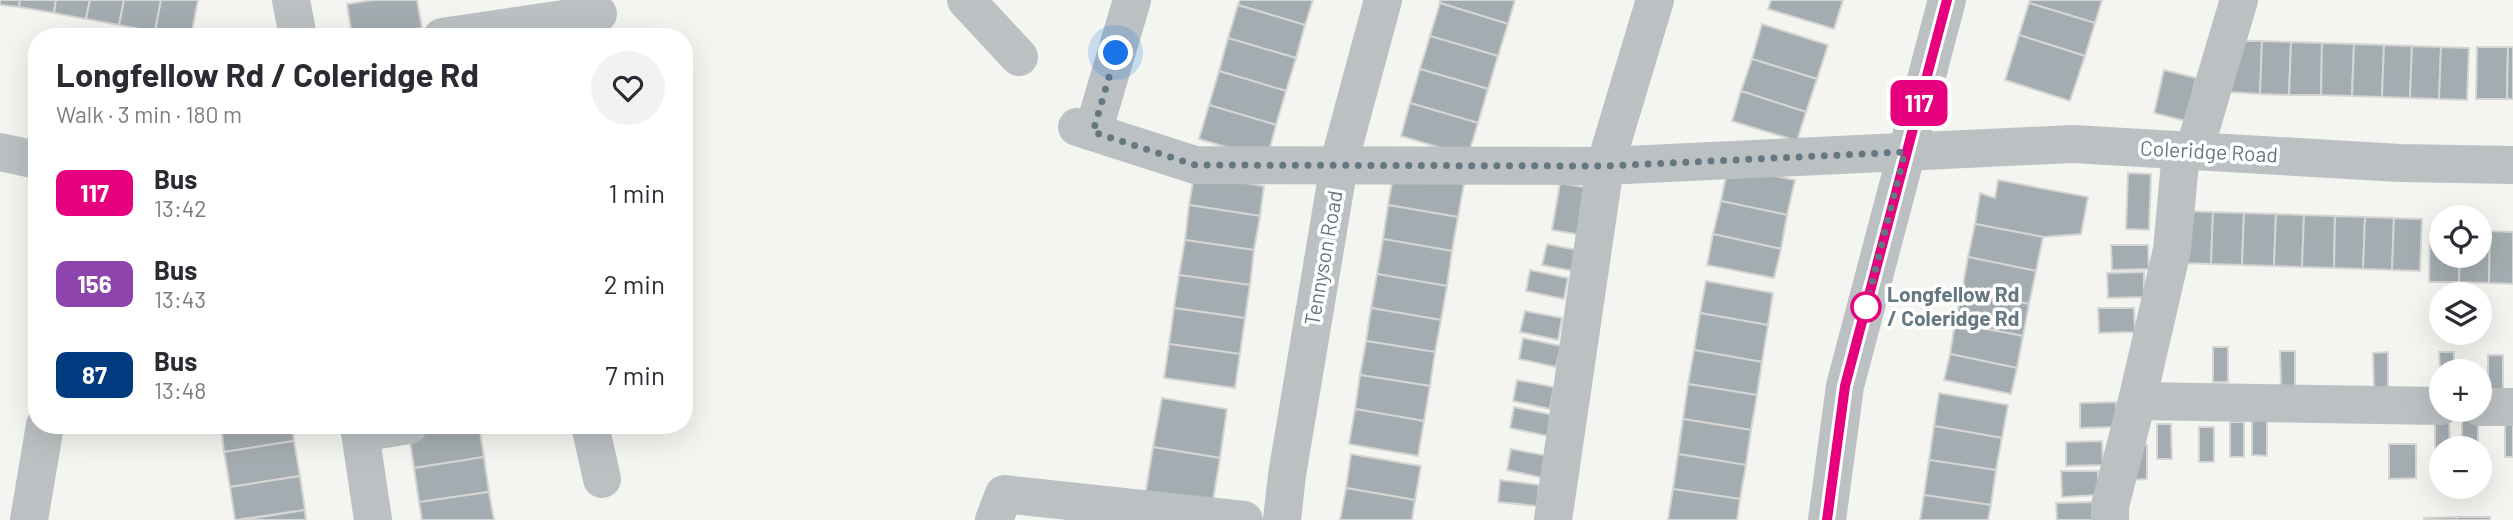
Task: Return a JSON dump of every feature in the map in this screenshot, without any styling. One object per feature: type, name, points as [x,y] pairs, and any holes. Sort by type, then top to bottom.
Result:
[{"type":"street","points":[[291,0],[296,28]]},
{"type":"street","points":[[966,0],[1018,57]]},
{"type":"street","name":"Coleridge Road","points":[[1132,0],[1085,129],[1195,165],[1605,166],[2073,144],[2400,163],[2513,165]]},
{"type":"street","name":"Tennyson Road","points":[[1282,520],[1287,474],[1340,164],[1383,0]]},
{"type":"street","points":[[1553,520],[1605,166],[1655,0]]},
{"type":"street","points":[[1827,520],[1845,386],[1947,0]]},
{"type":"street","points":[[2110,520],[2110,506],[2172,250],[2188,151],[2239,0]]},
{"type":"street","points":[[512,28],[598,17]]},
{"type":"street","points":[[0,152],[28,158]]},
{"type":"street","points":[[2137,401],[2429,406]]},
{"type":"street","points":[[2492,407],[2513,407]]},
{"type":"street","points":[[29,520],[43,434]]},
{"type":"street","points":[[360,434],[373,520]]},
{"type":"street","points":[[592,434],[602,479]]},
{"type":"street","points":[[994,520],[1004,494],[1244,520]]},
{"type":"building","points":[[0,0],[20,0],[19,7],[0,5]]},
{"type":"building","points":[[20,0],[56,0],[54,13],[19,7]]},
{"type":"building","points":[[56,0],[90,0],[86,19],[54,13]]},
{"type":"building","points":[[90,0],[124,0],[119,25],[86,19]]},
{"type":"building","points":[[124,0],[161,0],[156,28],[119,25]]},
{"type":"building","points":[[161,0],[198,0],[193,28],[156,28]]},
{"type":"building","points":[[373,0],[417,0],[422,28],[351,28],[347,4]]},
{"type":"building","points":[[1240,0],[1313,0],[1305,25],[1238,5]]},
{"type":"building","points":[[1440,0],[1515,0],[1508,24],[1440,3]]},
{"type":"building","points":[[1771,0],[1843,0],[1834,29],[1768,9]]},
{"type":"building","points":[[2030,0],[2102,0],[2095,23],[2029,3]]},
{"type":"building","points":[[1440,3],[1508,24],[1498,56],[1430,36]]},
{"type":"building","points":[[2029,3],[2095,23],[2085,56],[2019,35]]},
{"type":"building","points":[[1238,5],[1305,25],[1296,58],[1228,38]]},
{"type":"building","points":[[1762,24],[1828,45],[1817,79],[1752,59]]},
{"type":"building","points":[[2019,35],[2085,56],[2070,101],[2005,80]]},
{"type":"building","points":[[1430,36],[1498,56],[1488,89],[1420,69]]},
{"type":"building","points":[[1228,38],[1296,58],[1286,91],[1219,71]]},
{"type":"building","points":[[2231,41],[2262,41],[2260,94],[2230,92]]},
{"type":"building","points":[[2262,41],[2291,42],[2289,95],[2260,94]]},
{"type":"building","points":[[2291,42],[2322,43],[2321,95],[2289,95]]},
{"type":"building","points":[[2322,43],[2354,44],[2352,96],[2321,95]]},
{"type":"building","points":[[2354,44],[2384,45],[2382,97],[2352,96]]},
{"type":"building","points":[[2384,45],[2412,46],[2410,98],[2382,97]]},
{"type":"building","points":[[2412,46],[2441,47],[2439,99],[2410,98]]},
{"type":"building","points":[[2441,47],[2469,48],[2467,100],[2439,99]]},
{"type":"building","points":[[2477,47],[2508,47],[2507,99],[2476,99]]},
{"type":"building","points":[[2508,47],[2513,47],[2513,99],[2507,99]]},
{"type":"building","points":[[1752,59],[1817,79],[1806,112],[1741,91]]},
{"type":"building","points":[[1420,69],[1488,89],[1478,123],[1410,103]]},
{"type":"building","points":[[2164,70],[2196,78],[2186,121],[2154,113]]},
{"type":"building","points":[[1219,71],[1286,91],[1276,125],[1209,105]]},
{"type":"building","points":[[1741,91],[1806,112],[1797,141],[1732,121]]},
{"type":"building","points":[[1410,103],[1478,123],[1468,156],[1401,136]]},
{"type":"building","points":[[1209,105],[1276,125],[1267,159],[1199,139]]},
{"type":"building","points":[[1728,166],[1795,180],[1787,215],[1721,201]]},
{"type":"building","points":[[1394,172],[1464,184],[1458,217],[1388,205]]},
{"type":"building","points":[[2128,173],[2151,174],[2149,230],[2126,229]]},
{"type":"building","points":[[1194,175],[1264,186],[1260,216],[1189,205]]},
{"type":"building","points":[[1998,180],[2088,197],[2081,234],[2043,237],[1975,224],[1980,193],[1995,198]]},
{"type":"building","points":[[1560,183],[1596,189],[1589,236],[1552,230]]},
{"type":"building","points":[[1721,201],[1787,215],[1781,249],[1713,234]]},
{"type":"building","points":[[1189,205],[1260,216],[1254,250],[1185,240]]},
{"type":"building","points":[[1388,205],[1458,217],[1452,251],[1383,239]]},
{"type":"building","points":[[2184,211],[2213,212],[2211,264],[2182,263]]},
{"type":"building","points":[[2213,212],[2244,213],[2242,265],[2211,264]]},
{"type":"building","points":[[2244,213],[2276,214],[2274,266],[2242,265]]},
{"type":"building","points":[[2276,214],[2304,215],[2302,267],[2274,266]]},
{"type":"building","points":[[2304,215],[2335,216],[2334,268],[2302,267]]},
{"type":"building","points":[[2335,216],[2365,217],[2363,269],[2334,268]]},
{"type":"building","points":[[2365,217],[2394,218],[2392,270],[2363,269]]},
{"type":"building","points":[[2394,218],[2422,219],[2420,271],[2392,270]]},
{"type":"building","points":[[1975,224],[2043,237],[2036,271],[1968,257]]},
{"type":"building","points":[[2492,231],[2513,232],[2513,284],[2489,282],[2489,268],[2492,268]]},
{"type":"building","points":[[1713,234],[1781,249],[1774,278],[1707,265]]},
{"type":"building","points":[[1383,239],[1452,251],[1447,286],[1377,274]]},
{"type":"building","points":[[1185,240],[1254,250],[1250,285],[1179,275]]},
{"type":"building","points":[[1547,244],[1577,250],[1573,271],[1542,265]]},
{"type":"building","points":[[2111,245],[2148,245],[2149,269],[2112,270]]},
{"type":"building","points":[[1968,257],[2036,271],[2029,304],[1962,291]]},
{"type":"building","points":[[2429,268],[2460,268],[2459,282],[2429,282]]},
{"type":"building","points":[[2460,268],[2489,268],[2489,282],[2459,282]]},
{"type":"building","points":[[1530,270],[1568,278],[1564,299],[1526,291]]},
{"type":"building","points":[[2144,272],[2144,297],[2108,298],[2107,273]]},
{"type":"building","points":[[1377,274],[1447,286],[1441,320],[1371,308]]},
{"type":"building","points":[[1179,275],[1250,285],[1245,318],[1174,308]]},
{"type":"building","points":[[1706,281],[1773,293],[1768,325],[1700,313]]},
{"type":"building","points":[[1962,291],[2029,304],[2023,336],[1955,323]]},
{"type":"building","points":[[1174,308],[1245,318],[1240,354],[1169,344]]},
{"type":"building","points":[[1371,308],[1441,320],[1435,352],[1366,341]]},
{"type":"building","points":[[2098,308],[2134,308],[2135,332],[2099,333]]},
{"type":"building","points":[[1525,311],[1562,318],[1558,340],[1520,332]]},
{"type":"building","points":[[1700,313],[1768,325],[1762,362],[1694,350]]},
{"type":"building","points":[[1955,323],[2023,336],[2017,368],[1950,354]]},
{"type":"building","points":[[1523,338],[1561,346],[1556,367],[1519,359]]},
{"type":"building","points":[[1366,341],[1435,352],[1430,386],[1360,375]]},
{"type":"building","points":[[1169,344],[1240,354],[1235,388],[1164,378]]},
{"type":"building","points":[[2213,347],[2228,347],[2228,382],[2213,382]]},
{"type":"building","points":[[1694,350],[1762,362],[1757,395],[1688,384]]},
{"type":"building","points":[[2280,351],[2295,351],[2295,386],[2281,386]]},
{"type":"building","points":[[2388,352],[2388,387],[2374,387],[2373,353]]},
{"type":"building","points":[[2439,352],[2454,352],[2454,359],[2439,359]]},
{"type":"building","points":[[1950,354],[2017,368],[2011,394],[1944,380]]},
{"type":"building","points":[[2488,355],[2503,355],[2503,390],[2492,390],[2492,359],[2488,359]]},
{"type":"building","points":[[1360,375],[1430,386],[1424,421],[1355,409]]},
{"type":"building","points":[[1517,380],[1554,387],[1550,409],[1513,401]]},
{"type":"building","points":[[1688,384],[1757,395],[1751,430],[1683,419]]},
{"type":"building","points":[[1939,393],[2008,405],[2002,438],[1934,426]]},
{"type":"building","points":[[1162,398],[1227,409],[1220,458],[1153,447]]},
{"type":"building","points":[[2116,402],[2117,427],[2080,428],[2080,403]]},
{"type":"building","points":[[1514,407],[1553,415],[1548,436],[1510,428]]},
{"type":"building","points":[[1355,409],[1424,421],[1418,456],[1349,444]]},
{"type":"building","points":[[1683,419],[1751,430],[1746,465],[1678,454]]},
{"type":"building","points":[[2252,421],[2267,421],[2267,456],[2252,455]]},
{"type":"building","points":[[2230,422],[2244,422],[2244,457],[2230,457]]},
{"type":"building","points":[[2435,422],[2449,422],[2450,436],[2435,436]]},
{"type":"building","points":[[2462,422],[2478,422],[2478,436],[2462,436]]},
{"type":"building","points":[[2505,422],[2513,422],[2513,457],[2505,457]]},
{"type":"building","points":[[2157,424],[2171,424],[2172,459],[2157,459]]},
{"type":"building","points":[[1934,426],[2002,438],[1996,470],[1929,460]]},
{"type":"building","points":[[2199,427],[2214,427],[2214,462],[2199,462]]},
{"type":"building","points":[[222,434],[293,434],[294,441],[224,452]]},
{"type":"building","points":[[480,434],[484,457],[414,468],[409,435]]},
{"type":"building","points":[[294,441],[300,476],[230,487],[224,452]]},
{"type":"building","points":[[2102,441],[2103,465],[2066,466],[2066,442]]},
{"type":"building","points":[[2389,444],[2416,444],[2416,478],[2389,479]]},
{"type":"building","points":[[2132,445],[2147,445],[2147,479],[2132,480]]},
{"type":"building","points":[[1153,447],[1220,458],[1212,507],[1145,496]]},
{"type":"building","points":[[1511,449],[1549,456],[1544,478],[1507,470]]},
{"type":"building","points":[[1351,454],[1421,466],[1415,500],[1346,488]]},
{"type":"building","points":[[1678,454],[1746,465],[1740,499],[1673,489]]},
{"type":"building","points":[[484,457],[489,492],[419,502],[414,468]]},
{"type":"building","points":[[1929,460],[1996,470],[1991,505],[1924,495]]},
{"type":"building","points":[[2061,471],[2098,471],[2098,495],[2062,497]]},
{"type":"building","points":[[300,476],[305,510],[235,520],[230,487]]},
{"type":"building","points":[[1500,480],[1539,485],[1537,506],[1498,502]]},
{"type":"building","points":[[1346,488],[1415,500],[1412,520],[1340,520]]},
{"type":"building","points":[[1673,489],[1740,499],[1737,520],[1668,520]]},
{"type":"building","points":[[489,492],[494,520],[422,520],[419,502]]},
{"type":"building","points":[[1924,495],[1991,505],[1988,520],[1920,520]]},
{"type":"building","points":[[2093,502],[2093,520],[2057,520],[2056,503]]},
{"type":"building","points":[[305,510],[306,520],[244,520]]},
{"type":"building","points":[[2457,517],[2490,517],[2490,520],[2457,520]]},
{"type":"building","points":[[2457,517],[2457,520],[2424,520],[2424,518]]},
{"type":"bus line","name":"117","points":[[1827,520],[1845,386],[1947,0]]},
{"type":"place","name":"Longfellow Rd / Coleridge Rd","points":[[1866,307]]},
{"type":"route","points":[[1116,53],[1093,132],[1195,165],[1605,166],[1905,152],[1866,307]]}]
